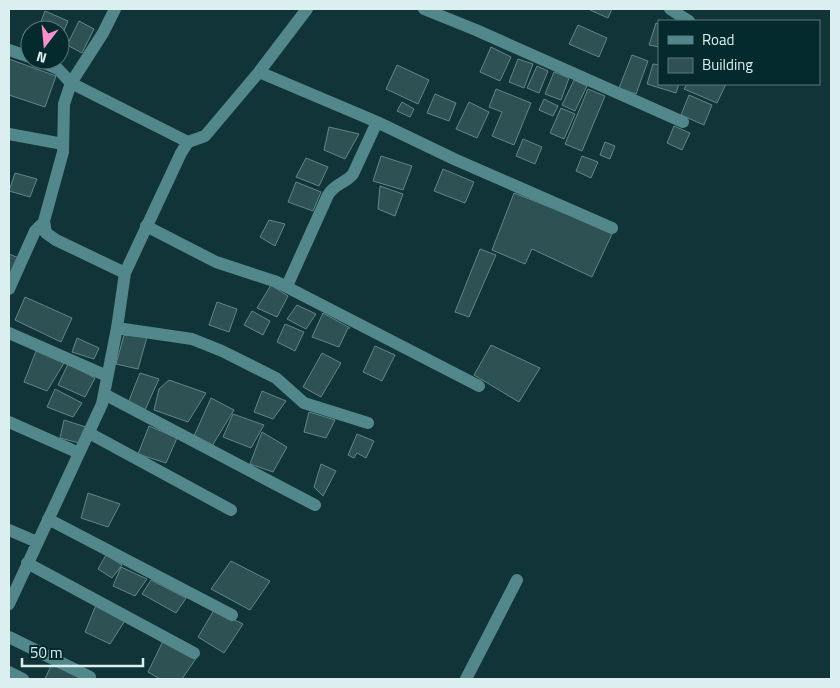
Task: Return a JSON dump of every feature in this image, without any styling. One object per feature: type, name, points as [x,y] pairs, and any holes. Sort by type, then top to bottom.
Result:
[{"type":"street","points":[[46,233],[44,221],[63,152],[64,104],[71,84],[115,9]]},
{"type":"street","points":[[10,595],[38,542],[102,404],[117,328],[125,273],[188,142],[205,136],[259,72],[306,9]]},
{"type":"street","points":[[424,9],[476,30],[683,122]]},
{"type":"street","points":[[670,9],[687,20]]},
{"type":"street","points":[[59,70],[71,84],[188,142]]},
{"type":"street","points":[[259,72],[377,122],[454,159],[612,228]]},
{"type":"street","points":[[287,286],[328,195],[335,186],[350,178],[353,174],[377,122]]},
{"type":"street","points":[[9,134],[63,144]]},
{"type":"street","points":[[9,289],[35,231],[41,225],[46,233],[56,240],[125,273]]},
{"type":"street","points":[[146,226],[216,262],[287,286],[479,386]]},
{"type":"street","points":[[117,328],[192,339],[222,351],[276,378],[304,403],[368,424]]},
{"type":"street","points":[[9,333],[107,376]]},
{"type":"street","points":[[104,394],[315,505]]},
{"type":"street","points":[[9,422],[79,452]]},
{"type":"street","points":[[89,433],[231,510]]},
{"type":"street","points":[[48,519],[232,615]]},
{"type":"street","points":[[9,530],[38,542]]},
{"type":"street","points":[[27,563],[194,653]]},
{"type":"street","points":[[466,679],[517,580]]},
{"type":"street","points":[[9,637],[90,677]]},
{"type":"street","points":[[9,672],[23,679]]},
{"type":"building","points":[[591,9],[612,9],[608,18]]},
{"type":"building","points":[[45,11],[66,20],[42,20]]},
{"type":"building","points":[[79,21],[94,29],[82,53],[70,47],[70,39]]},
{"type":"building","points":[[656,23],[658,24],[658,47],[649,45]]},
{"type":"building","points":[[578,25],[607,38],[599,57],[569,44]]},
{"type":"building","points":[[491,47],[511,57],[500,81],[480,72]]},
{"type":"building","points":[[632,55],[648,61],[636,94],[619,88]]},
{"type":"building","points":[[9,59],[20,63],[20,70],[39,70],[56,76],[45,107],[9,95]]},
{"type":"building","points":[[518,59],[533,64],[524,88],[509,82]]},
{"type":"building","points":[[653,64],[658,65],[658,85],[679,85],[676,93],[647,84]]},
{"type":"building","points":[[397,65],[429,80],[418,104],[386,89]]},
{"type":"building","points":[[537,66],[548,71],[539,93],[527,88]]},
{"type":"building","points":[[554,72],[569,78],[561,100],[545,94]]},
{"type":"building","points":[[574,80],[587,86],[575,111],[562,105]]},
{"type":"building","points":[[686,85],[726,85],[717,103],[684,89]]},
{"type":"building","points":[[496,89],[531,103],[514,145],[492,136],[502,112],[489,107]]},
{"type":"building","points":[[588,89],[605,96],[582,151],[565,144]]},
{"type":"building","points":[[435,94],[456,103],[449,121],[427,113]]},
{"type":"building","points":[[689,95],[712,105],[704,125],[681,115]]},
{"type":"building","points":[[544,99],[558,106],[553,116],[539,110]]},
{"type":"building","points":[[402,102],[414,109],[410,117],[397,111]]},
{"type":"building","points":[[469,102],[489,112],[477,138],[456,129]]},
{"type":"building","points":[[561,108],[575,114],[564,139],[550,133]]},
{"type":"building","points":[[674,126],[690,133],[682,150],[667,143]]},
{"type":"building","points":[[329,127],[359,134],[345,159],[324,150]]},
{"type":"building","points":[[523,139],[542,147],[535,164],[516,156]]},
{"type":"building","points":[[605,142],[615,146],[610,159],[600,155]]},
{"type":"building","points":[[381,156],[412,166],[403,190],[373,181]]},
{"type":"building","points":[[582,156],[598,162],[591,178],[576,171]]},
{"type":"building","points":[[306,158],[328,167],[319,186],[296,177]]},
{"type":"building","points":[[443,169],[474,182],[465,203],[434,191]]},
{"type":"building","points":[[15,173],[37,179],[30,197],[9,191]]},
{"type":"building","points":[[296,182],[321,192],[313,211],[288,202]]},
{"type":"building","points":[[380,186],[403,194],[395,216],[378,209]]},
{"type":"building","points":[[514,193],[613,232],[592,277],[532,249],[525,264],[492,250]]},
{"type":"building","points":[[269,220],[285,224],[275,246],[260,237]]},
{"type":"building","points":[[480,249],[496,255],[469,317],[455,312]]},
{"type":"building","points":[[9,254],[19,258],[9,280]]},
{"type":"building","points":[[271,285],[288,296],[277,317],[257,308]]},
{"type":"building","points":[[25,297],[72,318],[61,342],[15,320]]},
{"type":"building","points":[[217,302],[237,309],[229,332],[209,325]]},
{"type":"building","points":[[297,305],[316,314],[306,329],[287,319]]},
{"type":"building","points":[[252,311],[270,321],[263,335],[244,325]]},
{"type":"building","points":[[323,313],[350,328],[348,328],[339,347],[312,337]]},
{"type":"building","points":[[285,324],[304,332],[295,351],[277,342]]},
{"type":"building","points":[[124,335],[147,337],[138,369],[116,364]]},
{"type":"building","points":[[77,338],[99,348],[94,359],[72,352]]},
{"type":"building","points":[[491,345],[540,368],[519,402],[474,375]]},
{"type":"building","points":[[375,346],[395,355],[382,381],[363,372]]},
{"type":"building","points":[[36,351],[64,363],[47,391],[24,382]]},
{"type":"building","points":[[322,353],[341,363],[321,397],[303,387]]},
{"type":"building","points":[[68,364],[95,378],[85,397],[58,385]]},
{"type":"building","points":[[140,373],[159,379],[145,410],[128,403]]},
{"type":"building","points":[[169,380],[206,393],[188,422],[154,410],[159,389]]},
{"type":"building","points":[[55,389],[82,403],[73,417],[47,407]]},
{"type":"building","points":[[262,391],[286,401],[273,419],[254,412]]},
{"type":"building","points":[[211,398],[234,410],[212,446],[194,436]]},
{"type":"building","points":[[309,412],[335,420],[326,438],[304,432]]},
{"type":"building","points":[[233,414],[264,425],[251,448],[223,437]]},
{"type":"building","points":[[64,420],[86,427],[79,443],[60,438]]},
{"type":"building","points":[[149,426],[177,438],[166,463],[138,454]]},
{"type":"building","points":[[262,432],[287,447],[273,472],[250,464]]},
{"type":"building","points":[[357,434],[374,441],[366,458],[357,453],[354,458],[348,455]]},
{"type":"building","points":[[321,464],[336,471],[323,496],[314,487]]},
{"type":"building","points":[[88,493],[120,504],[108,527],[81,518]]},
{"type":"building","points":[[106,555],[122,565],[112,578],[98,569]]},
{"type":"building","points":[[231,561],[270,581],[250,610],[211,589]]},
{"type":"building","points":[[121,567],[147,579],[135,596],[113,586]]},
{"type":"building","points":[[151,580],[186,598],[176,613],[142,594]]},
{"type":"building","points":[[96,605],[126,619],[110,644],[85,632]]},
{"type":"building","points":[[214,610],[243,624],[224,653],[198,637]]},
{"type":"building","points":[[163,641],[197,657],[182,679],[160,679],[148,672]]},
{"type":"building","points":[[53,661],[85,679],[45,679]]}]
